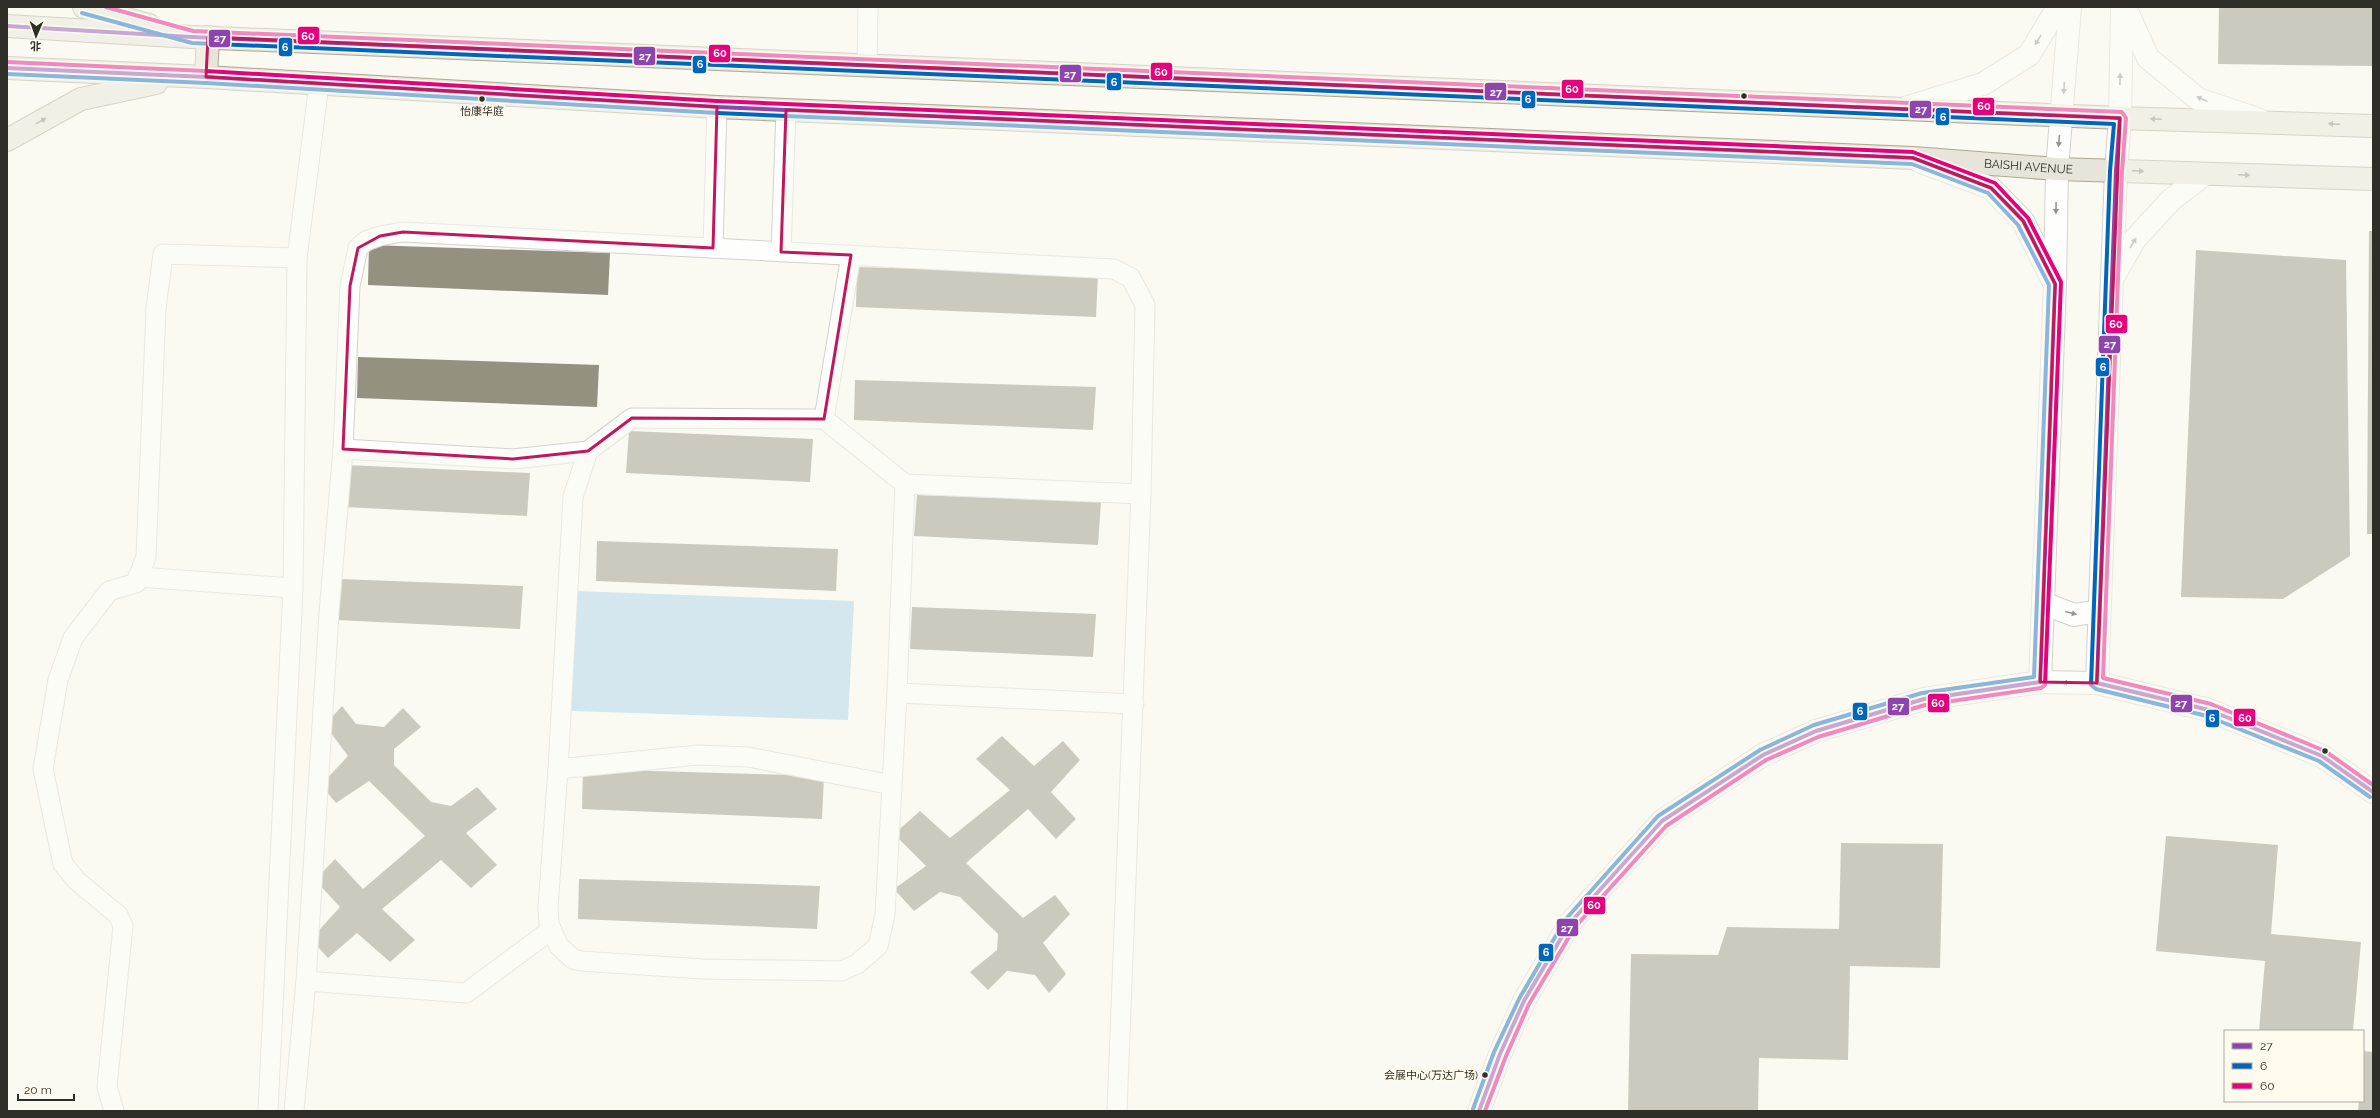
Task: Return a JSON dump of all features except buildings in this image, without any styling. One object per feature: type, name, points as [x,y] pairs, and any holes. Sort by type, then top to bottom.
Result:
[{"type":"main road","points":[[84,7],[200,37]]},
{"type":"main road","points":[[1903,108],[1983,84],[2023,59],[2029,55],[2058,7]]},
{"type":"main road","points":[[2040,682],[2055,284],[2057,169],[2070,7]]},
{"type":"main road","points":[[2096,683],[2116,170],[2120,118],[2123,7]]},
{"type":"main road","points":[[2123,7],[2148,58],[2198,99],[2265,122]]},
{"type":"main road","points":[[7,26],[200,37],[2062,114],[2120,118],[2373,126]]},
{"type":"main road","points":[[200,37],[206,77]]},
{"type":"main road","name":"BAISHI AVENUE","points":[[7,68],[206,77],[717,107],[1912,158],[2057,169],[2373,179]]},
{"type":"main road","points":[[7,140],[81,99],[185,77]]},
{"type":"main road","points":[[1912,158],[1991,188],[2023,221],[2055,284]]},
{"type":"main road","points":[[2113,277],[2135,239],[2171,200],[2205,174]]},
{"type":"main road","points":[[2043,603],[2074,615],[2099,611]]},
{"type":"main road","points":[[1479,1111],[1500,1054],[1524,1001],[1570,923],[1662,821],[1763,755],[1816,731],[1924,699],[2040,682],[2096,683],[2209,710],[2322,756],[2373,792]]},
{"type":"street","points":[[867,65],[868,7]]},
{"type":"street","points":[[268,1111],[294,588],[297,258],[319,84]]},
{"type":"street","points":[[713,248],[717,107]]},
{"type":"street","points":[[780,252],[786,110]]},
{"type":"street","points":[[294,1111],[306,981],[329,613],[343,449],[350,286],[358,248],[366,241],[380,236],[403,232],[1114,269],[1131,278],[1145,305],[1142,494],[1117,1111]]},
{"type":"street","points":[[114,1111],[107,1087],[123,926],[118,915],[77,881],[63,864],[42,769],[58,680],[73,638],[109,591],[136,582],[146,557],[156,308],[163,254],[297,258]]},
{"type":"street","points":[[824,419],[851,255]]},
{"type":"street","points":[[343,449],[513,459],[588,451],[632,418],[824,419],[905,484],[1142,494]]},
{"type":"street","points":[[588,451],[572,497],[558,769],[548,908],[551,930],[559,946],[574,959],[581,961],[703,969],[841,971],[848,969],[878,946],[882,935],[885,915],[897,693],[905,484]]},
{"type":"street","points":[[138,577],[294,588]]},
{"type":"street","points":[[897,693],[1134,704]]},
{"type":"street","points":[[558,769],[698,755],[748,757],[892,785]]},
{"type":"street","points":[[306,981],[466,992],[551,930]]},
{"type":"highlighted area","points":[[208,37],[2120,118],[2097,683],[2040,682],[2055,284],[2023,221],[1991,188],[1913,158],[786,110],[781,252],[851,255],[824,419],[632,418],[588,451],[513,459],[343,449],[350,286],[358,248],[380,236],[403,232],[713,248],[717,107],[206,77]]},
{"type":"water","points":[[574,591],[854,601],[848,720],[571,711]]},
{"type":"transit line","name":"60","points":[[106,7],[193,31],[2122,112],[2126,118],[2122,171],[2103,678],[2211,704],[2325,751],[2373,785]]},
{"type":"transit line","name":"6","points":[[82,13],[192,43],[2114,124],[2110,171],[2091,685],[2096,689],[2207,716],[2319,761],[2370,797]]},
{"type":"transit line","name":"27","points":[[7,26],[192,37],[2120,118],[2116,171],[2097,683],[2209,710],[2322,756],[2373,792]]},
{"type":"transit line","name":"60","points":[[7,62],[206,71],[717,101],[1913,152],[1995,183],[2028,218],[2061,282],[2045,685],[2041,688],[1925,705],[1818,737],[1766,760],[1666,826],[1575,927],[1529,1004],[1506,1056],[1485,1111]]},
{"type":"transit line","name":"27","points":[[7,68],[206,77],[717,107],[1913,158],[1991,188],[2023,221],[2055,284],[2040,682],[1924,699],[1816,731],[1763,755],[1662,821],[1570,923],[1524,1001],[1500,1054],[1479,1111]]},
{"type":"transit line","name":"6","points":[[7,74],[206,83],[717,113],[1912,164],[1988,193],[2018,225],[2049,285],[2034,677],[1922,693],[1814,725],[1760,750],[1658,816],[1565,920],[1519,999],[1494,1052],[1473,1109]]},
{"type":"place","name":"怡康华庭","points":[[482,99]]},
{"type":"place","name":"会展中心(万达广场)","points":[[1485,1075]]}]
